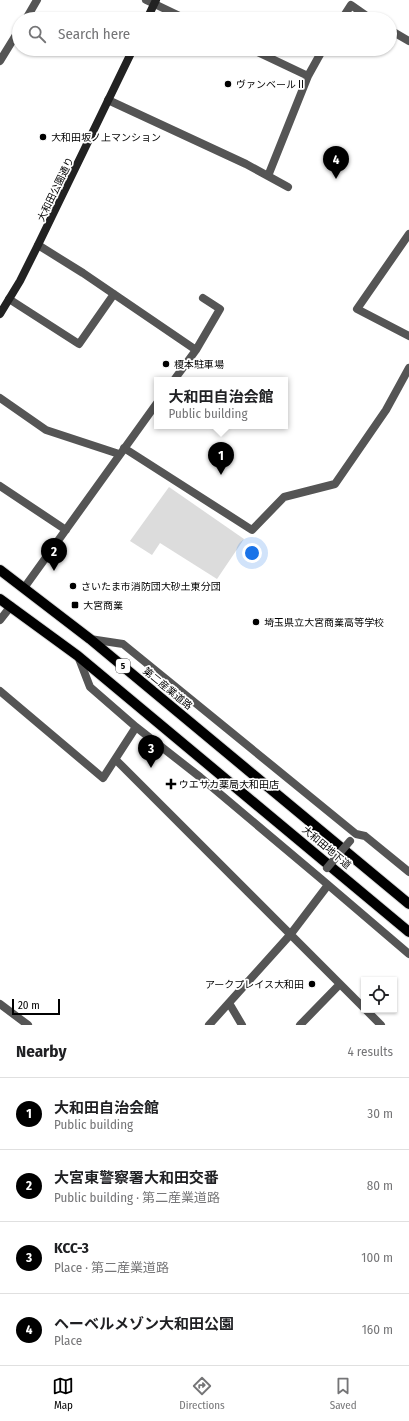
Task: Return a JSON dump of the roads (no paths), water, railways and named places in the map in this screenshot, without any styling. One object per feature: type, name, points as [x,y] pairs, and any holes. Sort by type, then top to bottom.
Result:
[{"type":"main road","name":"第二産業道路","points":[[0,570],[90,639],[244,766]]},
{"type":"main road","name":"5","points":[[0,599],[78,656]]},
{"type":"main road","name":"大和田地下道","points":[[78,656],[409,932]]},
{"type":"main road","name":"大和田地下道","points":[[244,766],[409,904]]},
{"type":"street","points":[[30,12],[37,0]]},
{"type":"street","points":[[146,0],[155,2],[173,12]]},
{"type":"street","points":[[150,12],[155,2]]},
{"type":"street","points":[[347,12],[351,6],[360,12]]},
{"type":"street","points":[[397,34],[409,41]]},
{"type":"street","points":[[0,61],[12,41]]},
{"type":"street","name":"大和田公園通り","points":[[0,314],[10,299],[38,245],[130,56]]},
{"type":"street","points":[[266,56],[308,76]]},
{"type":"street","points":[[268,176],[308,76],[319,56]]},
{"type":"street","points":[[108,100],[246,164],[288,187]]},
{"type":"street","points":[[409,234],[357,309],[409,336]]},
{"type":"street","points":[[38,245],[114,294],[196,350]]},
{"type":"street","points":[[10,299],[79,344],[114,294]]},
{"type":"street","points":[[176,377],[196,350],[220,309],[203,298]]},
{"type":"street","points":[[0,398],[46,430],[121,451],[252,530],[284,497],[335,484],[386,410],[409,368]]},
{"type":"street","points":[[24,588],[154,407]]},
{"type":"street","points":[[0,486],[66,530]]},
{"type":"street","points":[[0,620],[11,606]]},
{"type":"street","points":[[90,639],[123,644],[353,838]]},
{"type":"street","points":[[78,656],[90,687],[136,727],[200,777],[409,954]]},
{"type":"street","points":[[0,691],[104,778],[136,727]]},
{"type":"street","points":[[116,760],[361,1005]]},
{"type":"street","points":[[320,878],[353,838],[365,836],[409,872]]},
{"type":"street","points":[[209,1025],[290,935],[328,885]]},
{"type":"street","points":[[300,1025],[340,984]]},
{"type":"street","points":[[229,1003],[242,1025]]},
{"type":"street","points":[[0,1004],[28,1025]]},
{"type":"street","points":[[369,1013],[379,1024]]},
{"type":"place","name":"ヴァンベールⅡ","points":[[228,84]]},
{"type":"place","name":"大和田坂ノ上マンション","points":[[43,137]]},
{"type":"place","name":"ヘーベルメゾン大和田公園","points":[[336,179]]},
{"type":"place","name":"榎本駐車場","points":[[166,364]]},
{"type":"place","name":"大和田自治会館","points":[[221,475]]},
{"type":"place","name":"大宮東警察署大和田交番","points":[[54,571]]},
{"type":"place","name":"さいたま市消防団大砂土東分団","points":[[73,586]]},
{"type":"place","name":"大宮商業","points":[[75,605]]},
{"type":"place","name":"埼玉県立大宮商業高等学校","points":[[256,622]]},
{"type":"place","name":"KCC-3","points":[[151,768]]},
{"type":"place","name":"ウエサカ薬局大和田店","points":[[171,784]]},
{"type":"place","name":"アークプレイス大和田","points":[[312,984]]}]
